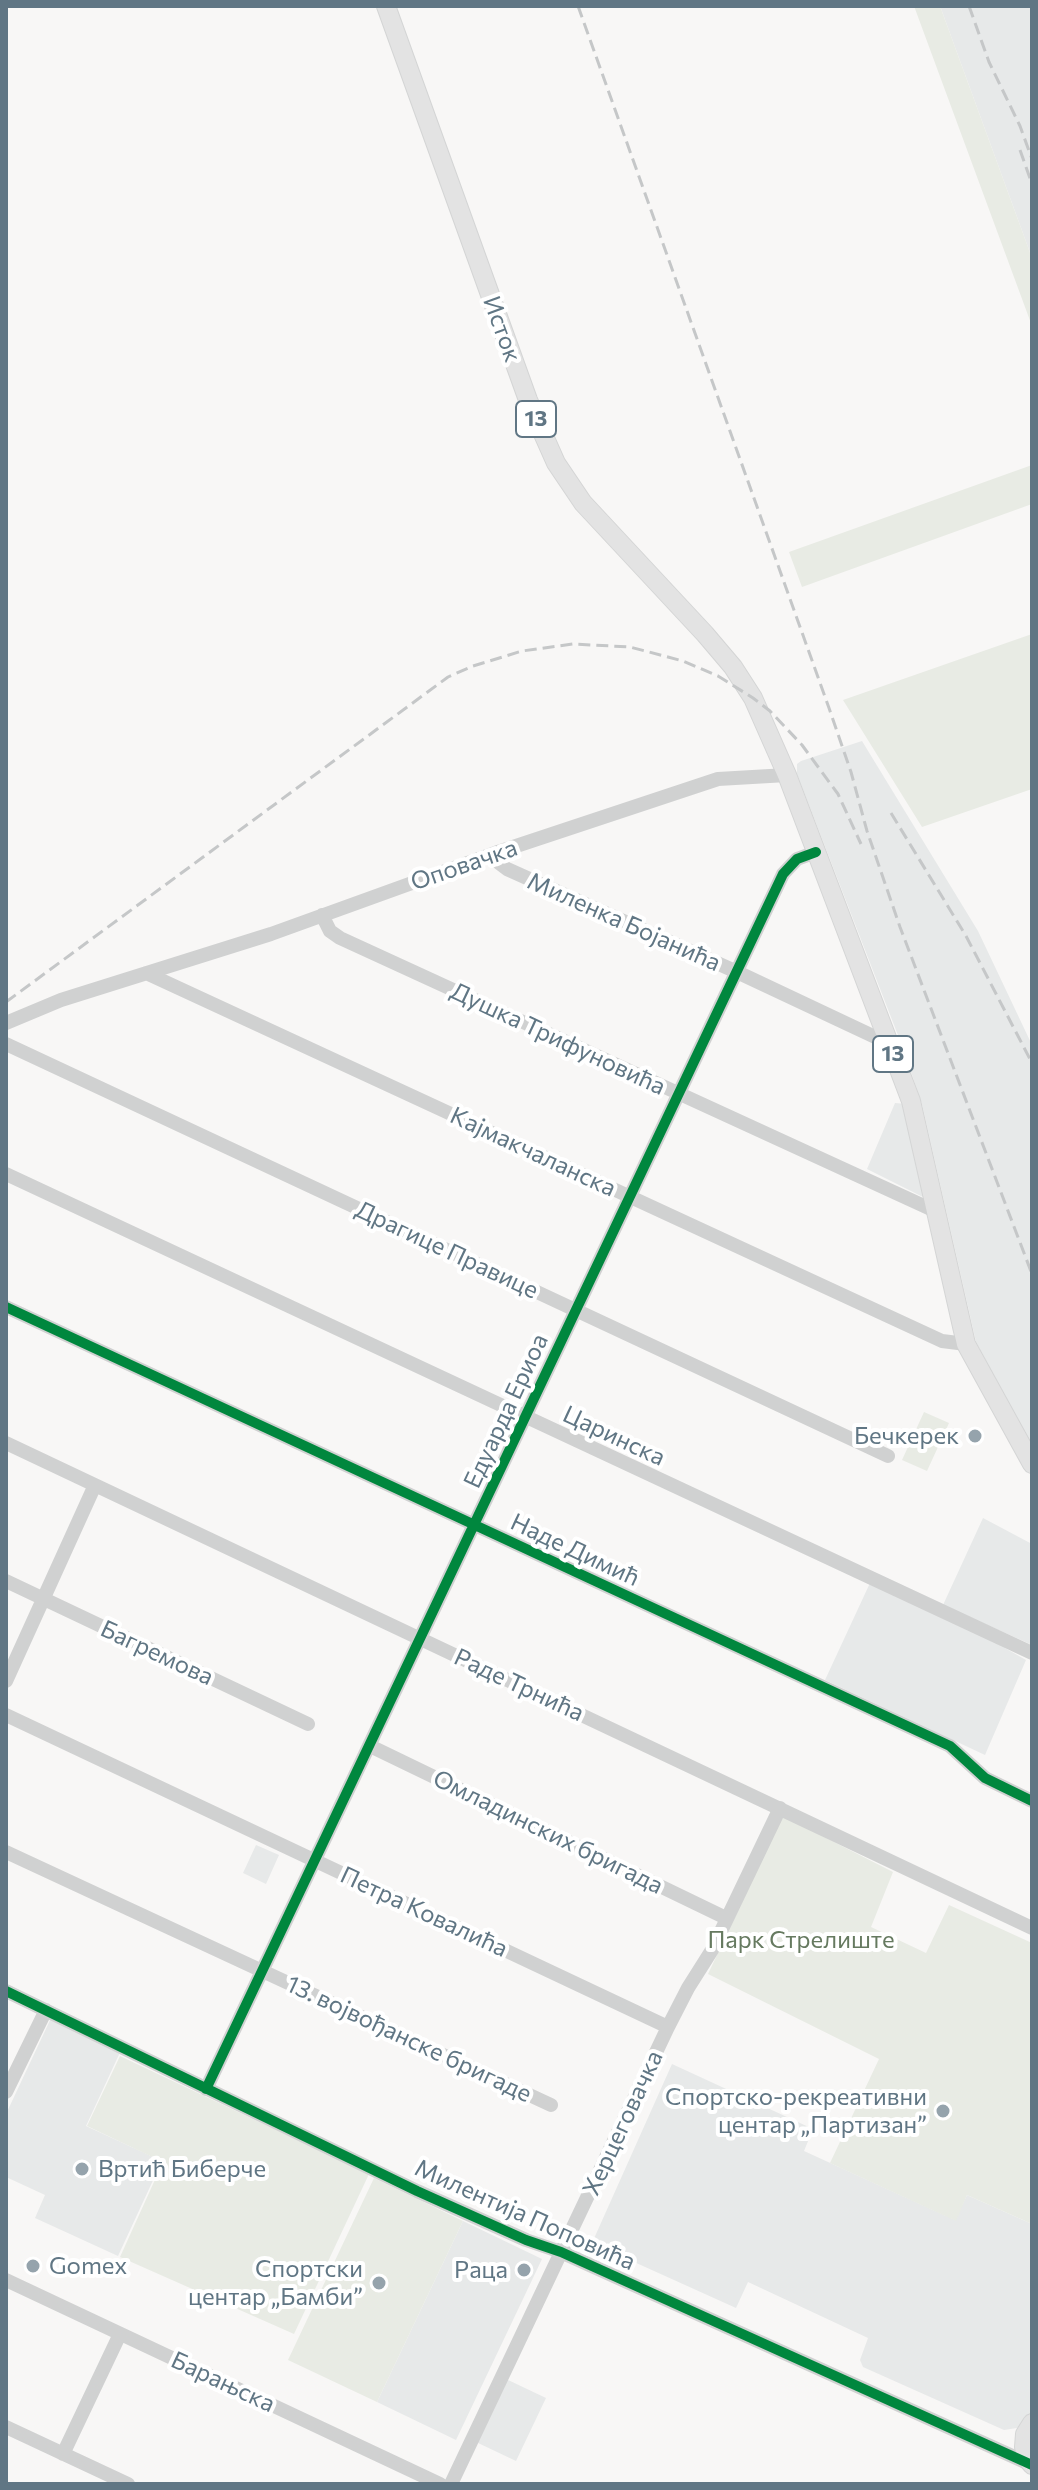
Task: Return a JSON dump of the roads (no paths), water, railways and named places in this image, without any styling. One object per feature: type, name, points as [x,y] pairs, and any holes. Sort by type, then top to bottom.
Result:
[{"type":"main road","name":"Исток","points":[[386,6],[528,400],[551,455],[583,503],[733,667],[753,698],[787,775]]},
{"type":"main road","name":"13","points":[[787,775],[911,1101],[966,1344],[1032,1464]]},
{"type":"main road","points":[[1030,2425],[1024,2447],[1032,2465]]},
{"type":"street","name":"Оповачка","points":[[6,1023],[61,1000],[271,934],[495,853],[718,779],[787,775]]},
{"type":"street","name":"Едуарда Ериоа","points":[[206,2089],[783,874],[797,859],[816,852]]},
{"type":"street","name":"Миленка Бојанића","points":[[495,853],[499,863],[507,869],[890,1044]]},
{"type":"street","name":"Душка Трифуновића","points":[[322,915],[330,931],[340,938],[935,1211]]},
{"type":"street","name":"Кајмакчаланска","points":[[146,973],[942,1341],[966,1344]]},
{"type":"street","name":"Драгице Правице","points":[[6,1044],[888,1456]]},
{"type":"street","name":"Царинска","points":[[6,1174],[1032,1653]]},
{"type":"street","name":"Наде Димић","points":[[6,1307],[950,1746],[985,1778],[1032,1801]]},
{"type":"street","name":"Раде Трнића","points":[[6,1443],[1032,1928]]},
{"type":"street","points":[[6,1681],[95,1485]]},
{"type":"street","name":"Багремова","points":[[6,1581],[308,1724]]},
{"type":"street","name":"Петра Ковалића","points":[[6,1715],[668,2027]]},
{"type":"street","name":"Омладинских бригада","points":[[370,1746],[726,1918]]},
{"type":"street","name":"Херцеговачка","points":[[451,2484],[668,2027],[712,1950],[780,1808]]},
{"type":"street","name":"13. војвођанске бригаде","points":[[6,1852],[551,2105]]},
{"type":"street","name":"Милентија Поповића","points":[[6,1991],[417,2191],[526,2240],[561,2252],[1032,2465]]},
{"type":"street","points":[[6,2092],[46,2010]]},
{"type":"street","name":"Барањска","points":[[6,2280],[440,2484]]},
{"type":"street","points":[[63,2454],[120,2334]]},
{"type":"street","points":[[1004,2451],[1030,2425]]},
{"type":"street","points":[[6,2427],[128,2484]]},
{"type":"railway","points":[[578,6],[829,708],[900,927],[1032,1274]]},
{"type":"railway","points":[[969,6],[989,62],[1020,126],[1032,159]]},
{"type":"railway","points":[[1020,150],[1032,184]]},
{"type":"railway","points":[[6,1002],[448,677],[522,651],[573,644],[630,647],[683,661],[718,676],[770,711],[802,745],[838,794],[861,844]]},
{"type":"railway","points":[[891,813],[966,936],[1032,1063]]},
{"type":"place","name":"Бечкерек","points":[[975,1436]]},
{"type":"place","name":"Спортско-рекреативни центар „Партизан”","points":[[943,2111]]},
{"type":"place","name":"Вртић Биберче","points":[[82,2169]]},
{"type":"place","name":"Gomex","points":[[33,2266]]},
{"type":"place","name":"Раца","points":[[524,2270]]},
{"type":"place","name":"Спортски центар „Бамби”","points":[[379,2283]]},
{"type":"park label","name":"Парк Стрелиште","points":[[801,1940]]}]
